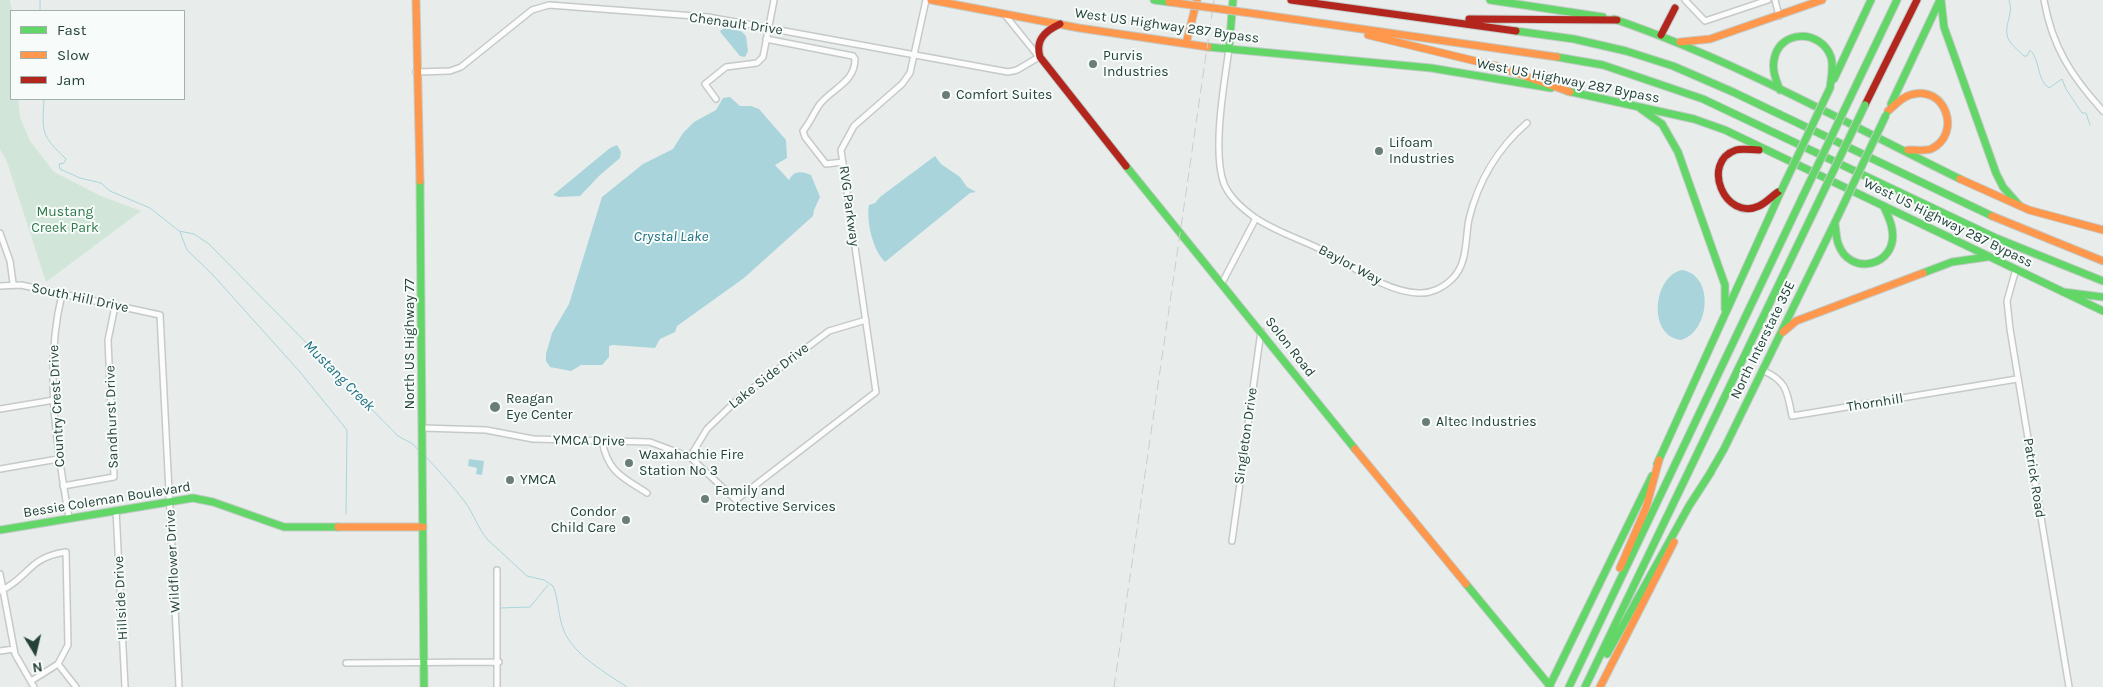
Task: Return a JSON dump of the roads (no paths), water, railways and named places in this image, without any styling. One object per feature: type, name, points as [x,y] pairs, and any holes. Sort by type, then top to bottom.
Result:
[{"type":"main road","name":"North US Highway 77","points":[[416,0],[423,431],[424,687]]},
{"type":"main road","name":"West US Highway 287 Bypass","points":[[931,0],[1005,15],[1186,44],[1428,68],[1522,82],[1636,106],[1712,125],[2103,311]]},
{"type":"main road","points":[[1154,0],[1575,59],[1626,72],[1703,99],[1996,238],[2074,272],[2103,281]]},
{"type":"main road","points":[[1186,44],[1197,0]]},
{"type":"main road","points":[[1229,49],[1233,0]]},
{"type":"main road","points":[[1291,0],[1574,39],[1626,51],[1673,66],[1733,92],[2010,224],[2103,261]]},
{"type":"main road","points":[[1490,0],[1616,20],[1661,36],[1780,90],[1986,192],[2024,208],[2103,230]]},
{"type":"main road","points":[[1673,41],[1692,42],[1710,39],[1822,0]]},
{"type":"main road","points":[[1549,686],[1659,460],[1782,188],[1871,0]]},
{"type":"main road","points":[[1568,687],[1591,643],[1897,0]]},
{"type":"main road","points":[[1586,687],[1916,0]]},
{"type":"main road","points":[[1940,0],[1944,27],[1996,173],[2003,186],[2024,208]]},
{"type":"main road","name":"North Interstate 35E","points":[[1600,687],[1711,472],[1837,219],[1940,0]]},
{"type":"main road","points":[[1661,36],[1675,8]]},
{"type":"main road","points":[[1389,14],[1505,21],[1616,20]]},
{"type":"main road","points":[[1039,57],[1038,50],[1043,35],[1060,24]]},
{"type":"main road","points":[[1340,26],[1351,32],[1495,65],[1544,80],[1570,92]]},
{"type":"main road","points":[[1780,90],[1772,69],[1774,53],[1784,40],[1804,36],[1820,41],[1830,54],[1832,70],[1830,88]]},
{"type":"main road","name":"Solon Road","points":[[1039,57],[1355,450],[1549,686]]},
{"type":"main road","points":[[1887,113],[1902,96],[1923,92],[1937,98],[1947,111],[1948,131],[1940,144],[1924,151],[1911,151],[1898,147]]},
{"type":"main road","points":[[1636,106],[1662,124],[1678,152],[1725,284],[1726,300],[1723,321]]},
{"type":"main road","points":[[1769,152],[1745,148],[1730,152],[1723,159],[1717,172],[1720,191],[1733,206],[1747,208],[1770,200],[1782,188]]},
{"type":"main road","points":[[1837,219],[1837,242],[1845,257],[1859,264],[1879,261],[1888,254],[1894,241],[1892,222],[1884,206]]},
{"type":"main road","points":[[1776,340],[1789,325],[1805,317],[1952,262],[1989,257]]},
{"type":"main road","points":[[2063,292],[2103,297]]},
{"type":"main road","points":[[1591,643],[1593,628],[1639,525],[1659,460]]},
{"type":"main road","points":[[1586,687],[1689,506],[1711,472]]},
{"type":"main road","name":"Bessie Coleman Boulevard","points":[[0,530],[193,498],[206,500],[284,527],[423,526]]},
{"type":"street","points":[[716,99],[704,84],[726,67],[760,61],[774,0]]},
{"type":"street","name":"RVG Parkway","points":[[736,500],[876,392],[842,150],[854,126],[902,84],[910,73],[926,0]]},
{"type":"street","points":[[1685,0],[1705,21],[1768,0]]},
{"type":"street","points":[[1775,0],[1780,16]]},
{"type":"street","points":[[2044,0],[2054,40],[2066,66],[2103,110]]},
{"type":"street","name":"Chenault Drive","points":[[416,72],[447,71],[462,67],[532,10],[549,5],[676,17],[708,17],[1008,72],[1017,70],[1039,57]]},
{"type":"street","points":[[1005,15],[1039,57]]},
{"type":"street","points":[[766,39],[853,56],[854,71],[852,76],[820,105],[812,120],[803,131],[805,137],[826,164],[843,162]]},
{"type":"street","name":"Baylor Way","points":[[1229,49],[1219,156],[1224,185],[1232,198],[1256,218],[1338,258],[1381,283],[1416,293],[1432,291],[1452,279],[1464,257],[1469,219],[1482,183],[1498,154],[1527,123]]},
{"type":"street","points":[[1222,283],[1256,218]]},
{"type":"street","points":[[0,233],[10,261],[13,284]]},
{"type":"street","name":"Patrick Road","points":[[2016,270],[2007,301],[2017,379],[2069,687]]},
{"type":"street","name":"South Hill Drive","points":[[0,286],[13,284],[160,315]]},
{"type":"street","name":"Country Crest Drive","points":[[62,294],[52,344],[58,459],[69,518]]},
{"type":"street","name":"Sandhurst Drive","points":[[63,486],[114,477],[108,340],[116,306]]},
{"type":"street","name":"Wildflower Drive","points":[[160,315],[179,687]]},
{"type":"street","name":"Lake Side Drive","points":[[690,457],[707,429],[737,400],[829,331],[866,320]]},
{"type":"street","name":"Singleton Drive","points":[[1232,541],[1261,331]]},
{"type":"street","name":"Thornhill","points":[[1762,370],[1781,380],[1786,388],[1792,416],[2017,379]]},
{"type":"street","points":[[0,408],[54,400]]},
{"type":"street","name":"YMCA Drive","points":[[423,431],[486,430],[533,439],[650,442],[690,457],[736,500]]},
{"type":"street","points":[[602,441],[607,461],[612,468],[647,493]]},
{"type":"street","points":[[0,469],[58,459]]},
{"type":"street","name":"Hillside Drive","points":[[116,510],[125,687]]},
{"type":"street","points":[[1,590],[21,577],[33,563],[55,553],[66,552],[68,645],[58,664],[31,681]]},
{"type":"street","points":[[496,570],[497,687]]},
{"type":"street","points":[[0,574],[1,590],[14,649],[34,687]]},
{"type":"street","points":[[0,651],[14,649]]},
{"type":"street","points":[[346,662],[498,662]]},
{"type":"street","points":[[58,664],[76,687]]},
{"type":"water","points":[[724,28],[741,31],[746,36],[748,51],[745,57],[740,56],[721,33],[720,31]]},
{"type":"water","name":"Crystal Lake","points":[[730,97],[740,106],[751,106],[759,109],[786,140],[787,158],[775,165],[789,180],[793,174],[799,172],[811,175],[820,197],[813,216],[744,278],[677,326],[675,332],[660,339],[655,348],[613,345],[609,346],[609,357],[602,365],[581,365],[571,371],[550,367],[546,361],[546,354],[552,333],[569,304],[602,197],[643,164],[673,149],[683,133],[694,122],[716,110],[723,98]]},
{"type":"water","points":[[617,145],[621,152],[620,158],[580,196],[559,197],[553,195],[610,148]]},
{"type":"water","points":[[935,156],[941,164],[960,177],[967,187],[976,192],[970,193],[885,262],[877,250],[871,235],[869,205],[875,203],[880,197]]},
{"type":"water","points":[[1682,270],[1693,274],[1700,282],[1704,292],[1705,304],[1703,316],[1698,326],[1691,335],[1681,340],[1670,336],[1663,328],[1659,318],[1658,306],[1660,294],[1665,283],[1672,275]]},
{"type":"water","points":[[469,459],[484,461],[482,475],[476,474],[477,468],[468,466]]},
{"type":"waterway","name":"Mustang Creek","points":[[40,0],[40,10]]},
{"type":"waterway","points":[[2009,0],[2011,9],[2007,30],[2009,41],[2024,56],[2027,56],[2030,50],[2042,80],[2049,88],[2062,79],[2066,89],[2082,113],[2086,113],[2090,125]]},
{"type":"waterway","name":"Mustang Creek","points":[[44,100],[43,127],[45,133],[66,159],[64,163],[59,164],[60,169],[80,178],[101,183],[110,191],[150,208],[179,231],[194,234],[209,244],[398,436],[413,444],[419,451]]},
{"type":"waterway","points":[[180,232],[187,250],[212,274],[300,372],[347,430],[346,514]]},
{"type":"waterway","name":"Mustang Creek","points":[[426,457],[465,502],[488,540],[527,576],[544,580],[553,586],[562,626],[575,648],[591,663],[627,687]]},
{"type":"waterway","points":[[500,608],[530,607],[548,585]]},
{"type":"railway","points":[[1114,687],[1214,0]]},
{"type":"place","name":"Purvis Industries","points":[[1093,64]]},
{"type":"place","name":"Comfort Suites","points":[[946,95]]},
{"type":"place","name":"Lifoam Industries","points":[[1379,151]]},
{"type":"place","name":"Reagan Eye Center","points":[[495,407]]},
{"type":"place","name":"Altec Industries","points":[[1426,422]]},
{"type":"place","name":"Waxahachie Fire Station No 3","points":[[629,463]]},
{"type":"place","name":"YMCA","points":[[510,480]]},
{"type":"place","name":"Family and Protective Services","points":[[705,499]]},
{"type":"place","name":"Condor Child Care","points":[[626,520]]},
{"type":"park label","name":"Mustang Creek Park","points":[[65,220]]}]
